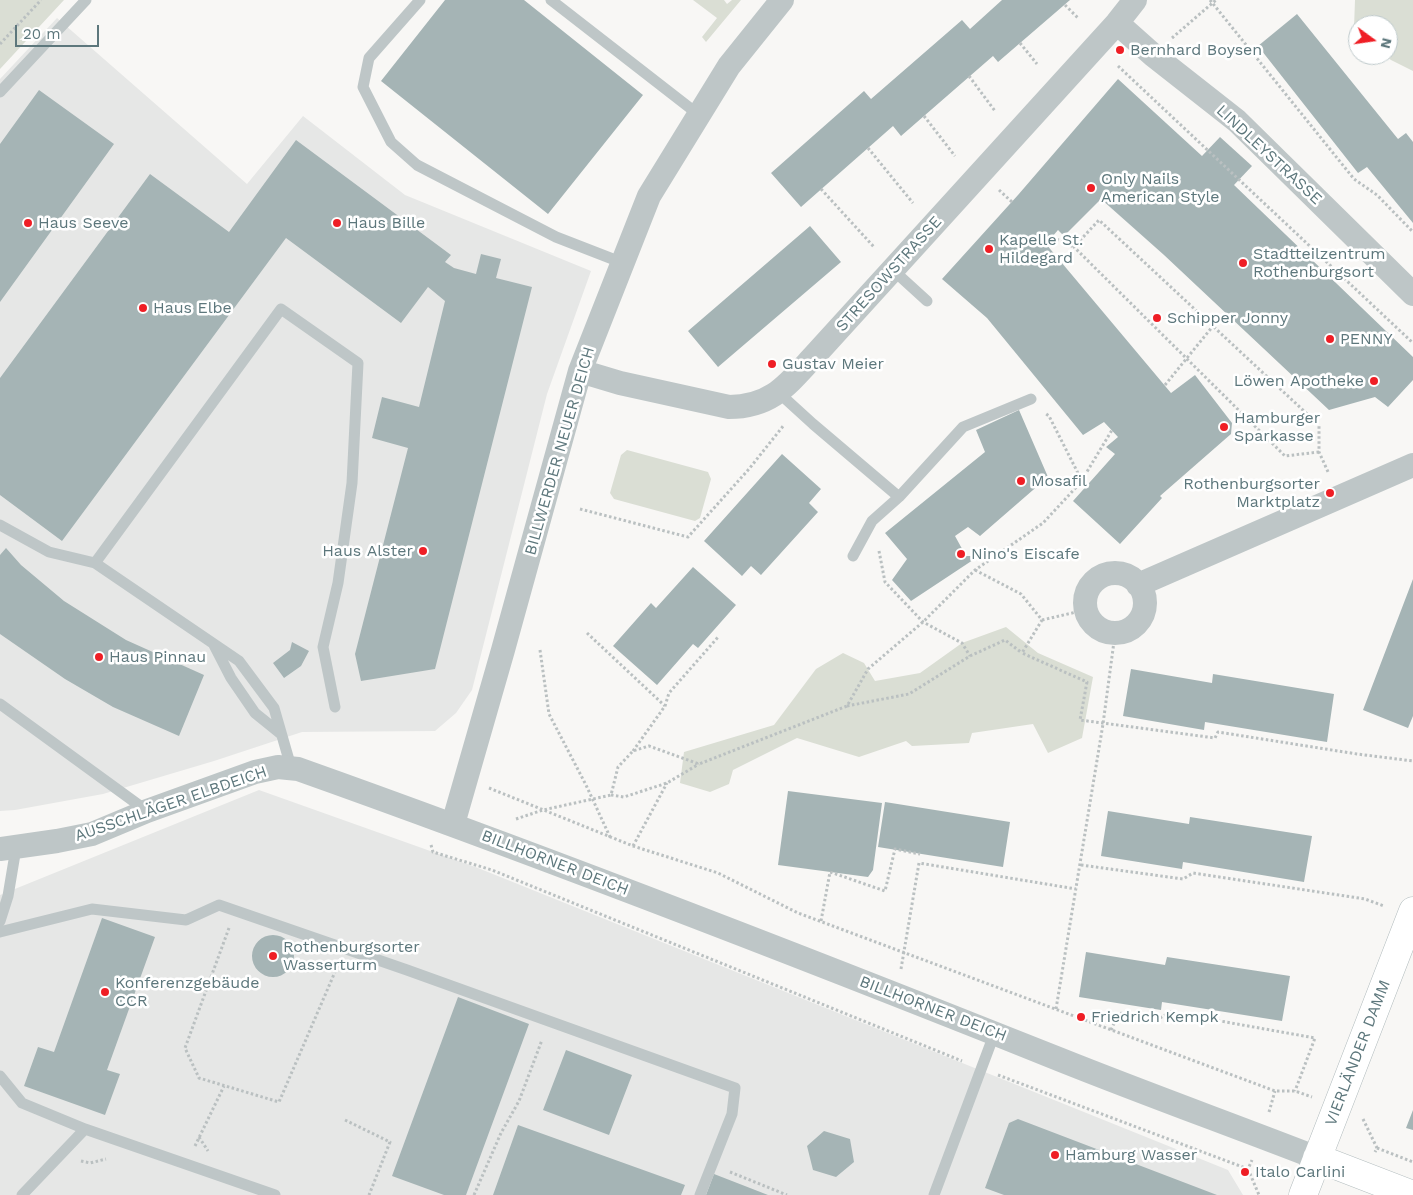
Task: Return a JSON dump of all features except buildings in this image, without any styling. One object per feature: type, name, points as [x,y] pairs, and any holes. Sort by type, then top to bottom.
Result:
[{"type":"street","name":"BILLWERDER NEUER DEICH","points":[[453,824],[580,371],[649,196],[729,66],[782,0]]},
{"type":"street","name":"STRESOWSTRASSE","points":[[580,371],[620,383],[729,407],[750,406],[787,400],[815,356],[1117,23],[1135,0]]},
{"type":"street","name":"LINDLEYSTRASSE","points":[[1117,23],[1153,55],[1237,121],[1413,294]]},
{"type":"street","points":[[1138,584],[1413,465]]},
{"type":"street","points":[[1112,573],[1131,578],[1138,584],[1144,594],[1145,606],[1142,616],[1136,625],[1126,631],[1115,634],[1105,632],[1096,627],[1089,619],[1085,610],[1085,600],[1093,582],[1102,576],[1112,573]]},
{"type":"street","name":"AUSSCHLÄGER ELBDEICH","points":[[8,848],[92,834],[148,811],[255,772],[278,767],[298,769],[453,824]]},
{"type":"street","name":"BILLHORNER DEICH","points":[[453,824],[1413,1195]]},
{"type":"street","name":"VIERLÄNDER DAMM","points":[[1303,1195],[1412,914]]},
{"type":"lane","points":[[0,92],[86,0]]},
{"type":"lane","points":[[420,0],[369,58],[363,87],[391,142],[417,166],[556,237],[624,263]]},
{"type":"lane","points":[[551,0],[699,115]]},
{"type":"lane","points":[[892,270],[927,301]]},
{"type":"lane","points":[[95,563],[281,309],[358,363],[352,483],[338,584],[323,647],[335,707]]},
{"type":"lane","points":[[852,556],[872,521],[899,497],[963,427],[1031,399]]},
{"type":"lane","points":[[787,400],[899,497]]},
{"type":"lane","points":[[0,524],[50,552],[95,563],[239,661],[274,708],[291,767]]},
{"type":"lane","points":[[213,643],[231,678],[255,713],[281,734]]},
{"type":"lane","points":[[0,704],[148,811]]},
{"type":"lane","points":[[0,921],[8,896],[8,848]]},
{"type":"lane","points":[[0,932],[92,909],[186,920],[219,905],[735,1088],[732,1114],[700,1195]]},
{"type":"lane","points":[[934,1195],[995,1032]]},
{"type":"lane","points":[[0,1076],[22,1103],[85,1129],[275,1195]]},
{"type":"lane","points":[[22,1195],[85,1129]]},
{"type":"path","points":[[0,44],[41,0]]},
{"type":"path","points":[[1153,55],[1213,1],[1354,179],[1377,195],[1413,232]]},
{"type":"path","points":[[1064,5],[1078,18]]},
{"type":"path","points":[[1020,43],[1037,64]]},
{"type":"path","points":[[1118,66],[1413,343]]},
{"type":"path","points":[[969,76],[995,111]]},
{"type":"path","points":[[924,116],[955,156]]},
{"type":"path","points":[[868,148],[913,203]]},
{"type":"path","points":[[821,189],[874,247]]},
{"type":"path","points":[[1074,247],[1099,220],[1319,425],[1319,452],[1339,497]]},
{"type":"path","points":[[1052,237],[1074,247],[1285,456],[1319,452]]},
{"type":"path","points":[[1165,385],[1213,326]]},
{"type":"path","points":[[1031,399],[1049,416],[1082,481]]},
{"type":"path","points":[[580,509],[688,537],[748,469],[787,400]]},
{"type":"path","points":[[847,706],[868,668],[923,622],[975,570],[1043,524],[1082,481],[1112,430]]},
{"type":"path","points":[[872,521],[886,582],[923,622],[962,643],[970,656]]},
{"type":"path","points":[[975,570],[1022,594],[1042,620]]},
{"type":"path","points":[[1022,653],[1042,620],[1085,610]]},
{"type":"path","points":[[588,633],[664,706]]},
{"type":"path","points":[[1056,1009],[1081,864],[1115,634]]},
{"type":"path","points":[[611,795],[618,767],[632,751],[664,706],[669,693],[719,636]]},
{"type":"path","points":[[543,810],[611,795],[624,797],[667,783],[699,764],[847,706],[909,694],[970,656],[1005,640],[1022,653],[1087,682],[1080,720],[1215,738],[1218,732],[1413,761]]},
{"type":"path","points":[[540,650],[548,714],[611,837]]},
{"type":"path","points":[[632,751],[649,746],[699,764]]},
{"type":"path","points":[[466,779],[632,846],[718,872],[798,912],[821,921],[1275,1091],[1295,1091],[1362,1116],[1377,1148],[1413,1162]]},
{"type":"path","points":[[632,846],[667,783]]},
{"type":"path","points":[[425,814],[433,852],[492,870],[982,1069]]},
{"type":"path","points":[[821,921],[830,872],[885,891],[895,850],[920,854]]},
{"type":"path","points":[[896,994],[919,863],[1076,889]]},
{"type":"path","points":[[1081,864],[1183,879],[1193,873],[1365,899],[1412,914]]},
{"type":"path","points":[[235,911],[185,1048],[199,1078],[279,1102],[346,949]]},
{"type":"path","points":[[1112,1030],[1119,1013],[1160,1018],[1170,1012],[1315,1038],[1295,1091]]},
{"type":"path","points":[[474,1195],[501,1133],[519,1101],[534,1063]]},
{"type":"path","points":[[194,1147],[224,1086]]},
{"type":"path","points":[[345,1120],[390,1142],[370,1195]]},
{"type":"path","points":[[1366,1177],[1377,1148]]},
{"type":"path","points":[[58,1157],[90,1163],[108,1158]]},
{"type":"path","points":[[712,1165],[787,1195]]},
{"type":"path","points":[[1248,1169],[1259,1195]]},
{"type":"shaded area","points":[[0,0],[64,0],[0,69]]},
{"type":"shaded area","points":[[693,0],[724,0],[727,4],[732,0],[741,0],[706,42],[702,37],[717,18]]},
{"type":"shaded area","points":[[1355,0],[1413,0],[1413,71],[1398,64],[1398,15],[1354,15]]},
{"type":"shaded area","points":[[57,18],[247,184],[303,116],[405,195],[591,271],[547,394],[472,690],[456,713],[435,731],[302,732],[214,761],[103,794],[0,811],[0,79]]},
{"type":"shaded area","points":[[627,450],[708,472],[711,479],[700,518],[695,521],[614,499],[610,493],[621,455]]},
{"type":"shaded area","points":[[1006,627],[1038,653],[1093,677],[1082,738],[1048,753],[1033,724],[972,733],[969,743],[912,746],[906,741],[859,757],[797,738],[733,770],[729,784],[710,792],[680,783],[684,752],[774,725],[816,669],[843,653],[864,663],[875,681],[920,673],[962,643]]},
{"type":"shaded area","name":"Hamburg Wasser","points":[[259,790],[478,868],[1228,1170],[1243,1195],[0,1195],[0,895]]},
{"type":"place","name":"Bernhard Boysen","points":[[1120,50]]},
{"type":"place","name":"Only Nails American Style","points":[[1091,188]]},
{"type":"place","name":"Haus Seeve","points":[[28,223]]},
{"type":"place","name":"Haus Bille","points":[[337,223]]},
{"type":"place","name":"Kapelle St. Hildegard","points":[[989,249]]},
{"type":"place","name":"Stadtteilzentrum Rothenburgsort","points":[[1243,263]]},
{"type":"place","name":"Haus Elbe","points":[[143,308]]},
{"type":"place","name":"Schipper Jonny","points":[[1157,318]]},
{"type":"place","name":"PENNY","points":[[1330,339]]},
{"type":"place","name":"Gustav Meier","points":[[772,364]]},
{"type":"place","name":"Löwen Apotheke","points":[[1374,381]]},
{"type":"place","name":"Hamburger Sparkasse","points":[[1224,427]]},
{"type":"place","name":"Mosafil","points":[[1021,481]]},
{"type":"place","name":"Rothenburgsorter Marktplatz","points":[[1330,493]]},
{"type":"place","name":"Haus Alster","points":[[423,551]]},
{"type":"place","name":"Nino's Eiscafe","points":[[961,554]]},
{"type":"place","name":"Haus Pinnau","points":[[99,657]]},
{"type":"place","name":"Rothenburgsorter Wasserturm","points":[[273,956]]},
{"type":"place","name":"Konferenzgebäude CCR","points":[[105,992]]},
{"type":"place","name":"Friedrich Kempk","points":[[1081,1017]]},
{"type":"place","name":"Hamburg Wasser","points":[[1055,1155]]},
{"type":"place","name":"Italo Carlini","points":[[1245,1172]]}]
